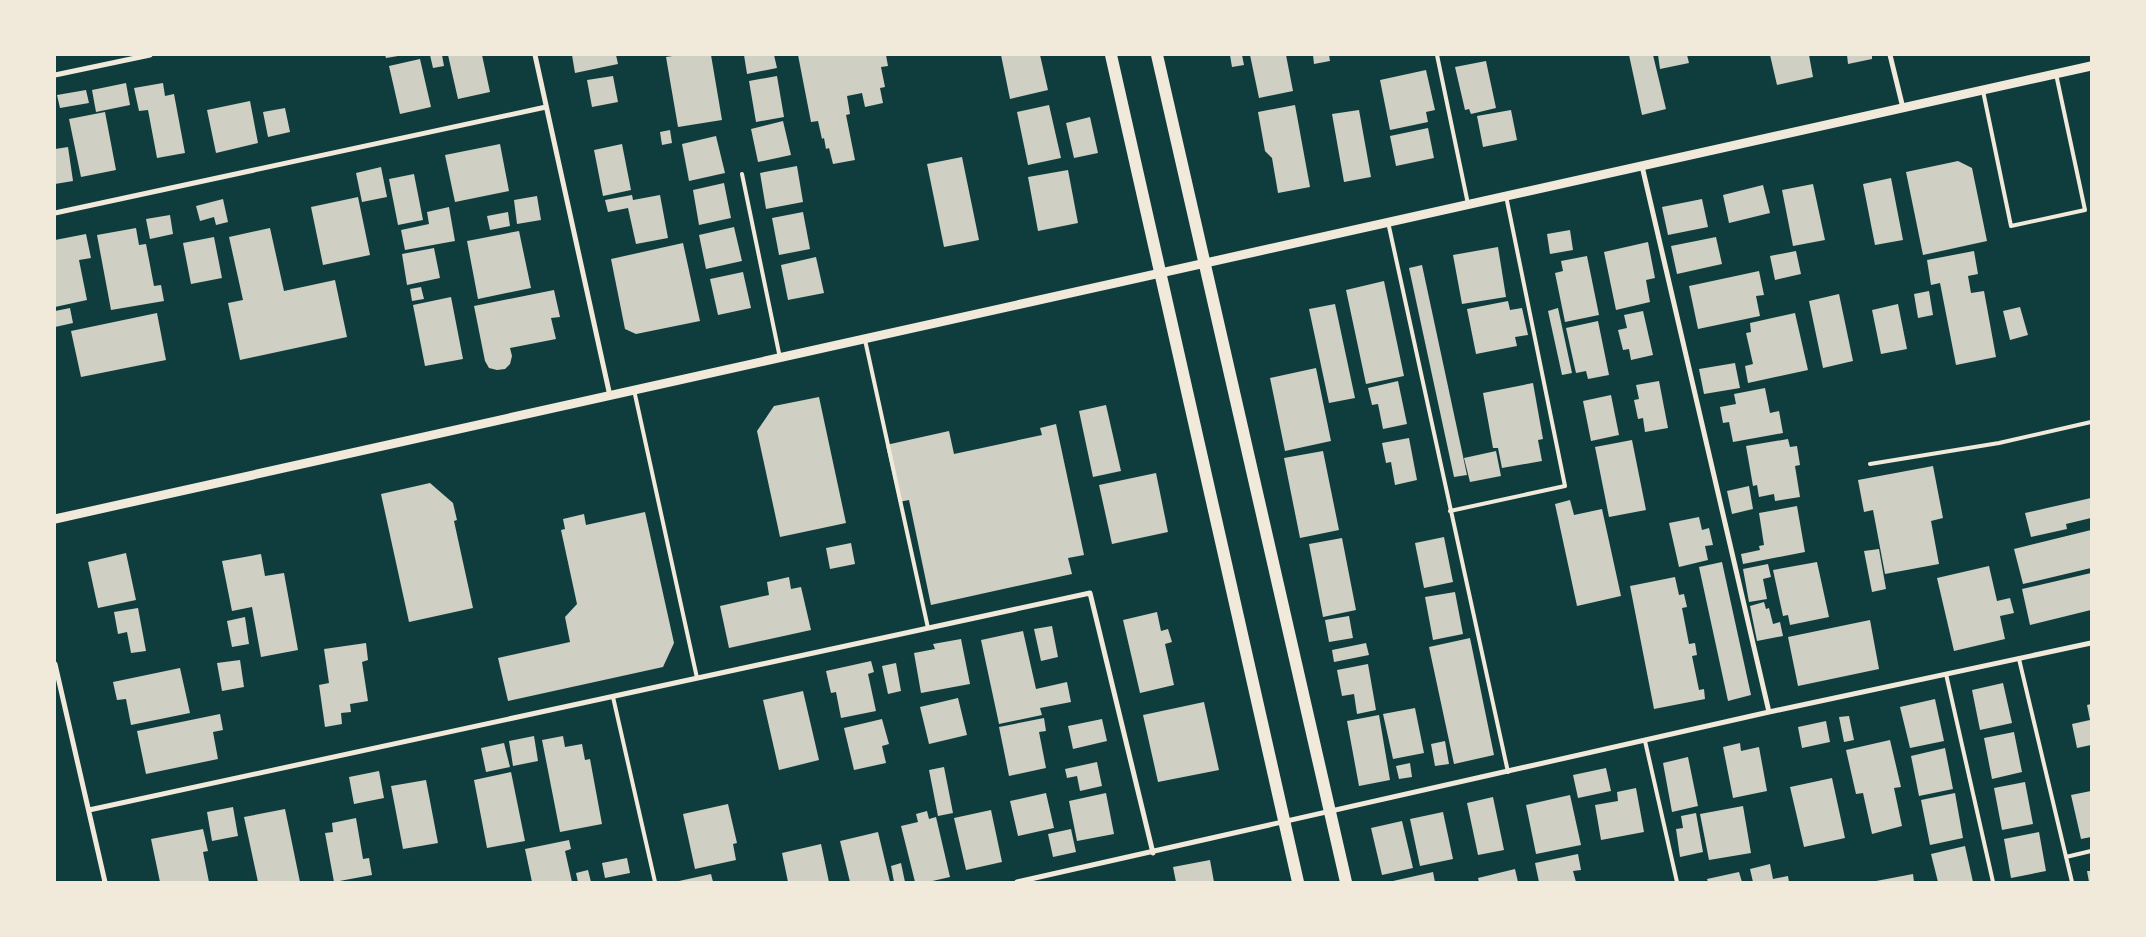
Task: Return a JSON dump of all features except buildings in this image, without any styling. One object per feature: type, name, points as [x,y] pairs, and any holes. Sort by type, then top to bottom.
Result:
[{"type":"main road","points":[[1110,55],[1298,882]]},
{"type":"main road","points":[[1158,55],[1346,882]]},
{"type":"street","points":[[55,76],[150,55]]},
{"type":"street","points":[[535,55],[610,396]]},
{"type":"street","points":[[1890,55],[1902,108]]},
{"type":"street","points":[[55,519],[2091,66]]},
{"type":"street","points":[[55,213],[546,107]]},
{"type":"street","points":[[1642,166],[1769,712]]},
{"type":"street","points":[[89,810],[1090,593],[1153,853]]},
{"type":"street","points":[[1017,882],[1153,853],[1769,712],[2091,643]]},
{"type":"street","points":[[55,664],[105,882]]},
{"type":"lane","points":[[1437,55],[1468,204]]},
{"type":"lane","points":[[1982,90],[2011,226],[2085,210],[2056,74]]},
{"type":"lane","points":[[742,174],[780,358]]},
{"type":"lane","points":[[1450,511],[1565,486],[1506,196]]},
{"type":"lane","points":[[1388,222],[1508,772]]},
{"type":"lane","points":[[865,339],[928,628]]},
{"type":"lane","points":[[634,390],[697,678]]},
{"type":"lane","points":[[1870,464],[1999,443],[2091,422]]},
{"type":"lane","points":[[2019,659],[2072,882]]},
{"type":"lane","points":[[1946,674],[1993,882]]},
{"type":"lane","points":[[613,697],[655,882]]},
{"type":"lane","points":[[1645,741],[1677,882]]},
{"type":"lane","points":[[2066,857],[2091,851]]}]
